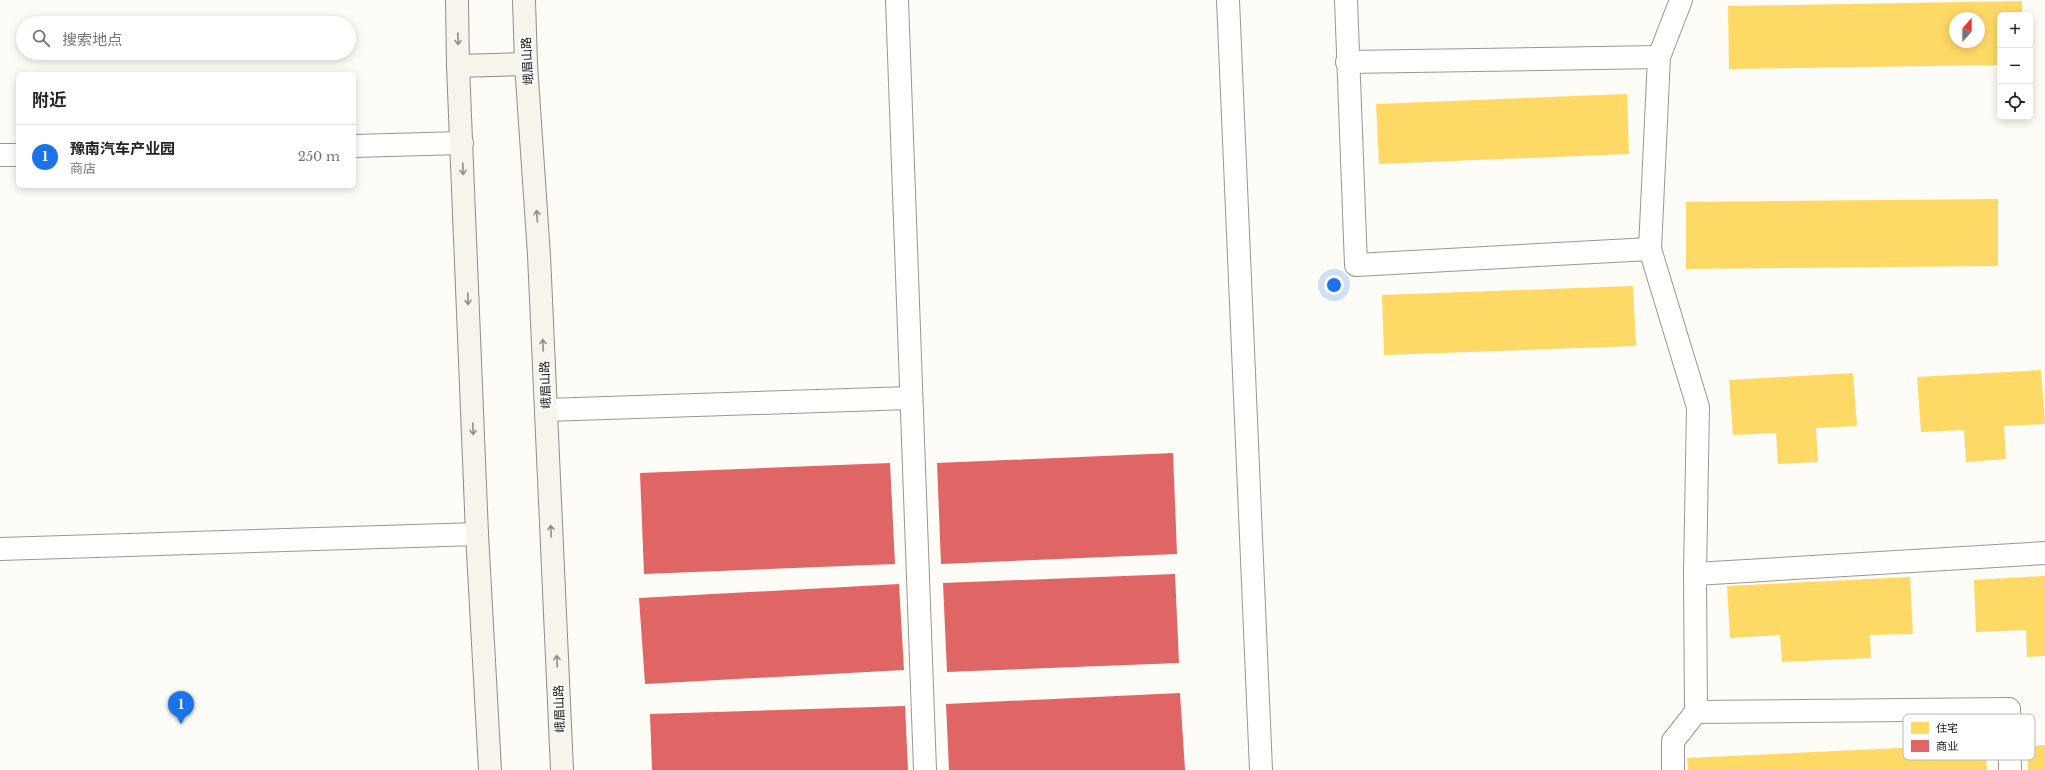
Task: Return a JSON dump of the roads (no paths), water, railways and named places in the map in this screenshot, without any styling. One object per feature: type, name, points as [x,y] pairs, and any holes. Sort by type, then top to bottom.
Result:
[{"type":"street","points":[[457,0],[458,66],[478,534],[490,770]]},
{"type":"street","name":"峨眉山路","points":[[524,0],[526,64],[539,254],[562,770]]},
{"type":"street","points":[[897,0],[910,398],[925,770]]},
{"type":"street","points":[[1228,0],[1261,770]]},
{"type":"street","points":[[1346,0],[1356,265],[1650,249]]},
{"type":"street","points":[[1673,770],[1673,741],[1696,712],[1695,574],[1698,407],[1650,249],[1659,57],[1681,0]]},
{"type":"street","points":[[1348,62],[1659,57]]},
{"type":"street","points":[[458,66],[526,64]]},
{"type":"street","points":[[356,146],[462,143]]},
{"type":"street","points":[[0,155],[16,155]]},
{"type":"street","points":[[546,410],[910,398]]},
{"type":"street","points":[[0,549],[478,534]]},
{"type":"street","points":[[1695,574],[2045,553]]},
{"type":"street","points":[[1696,712],[2009,709],[2009,714]]},
{"type":"street","points":[[2010,760],[2010,770]]},
{"type":"place","name":"豫南汽车产业园","points":[[181,724]]}]
